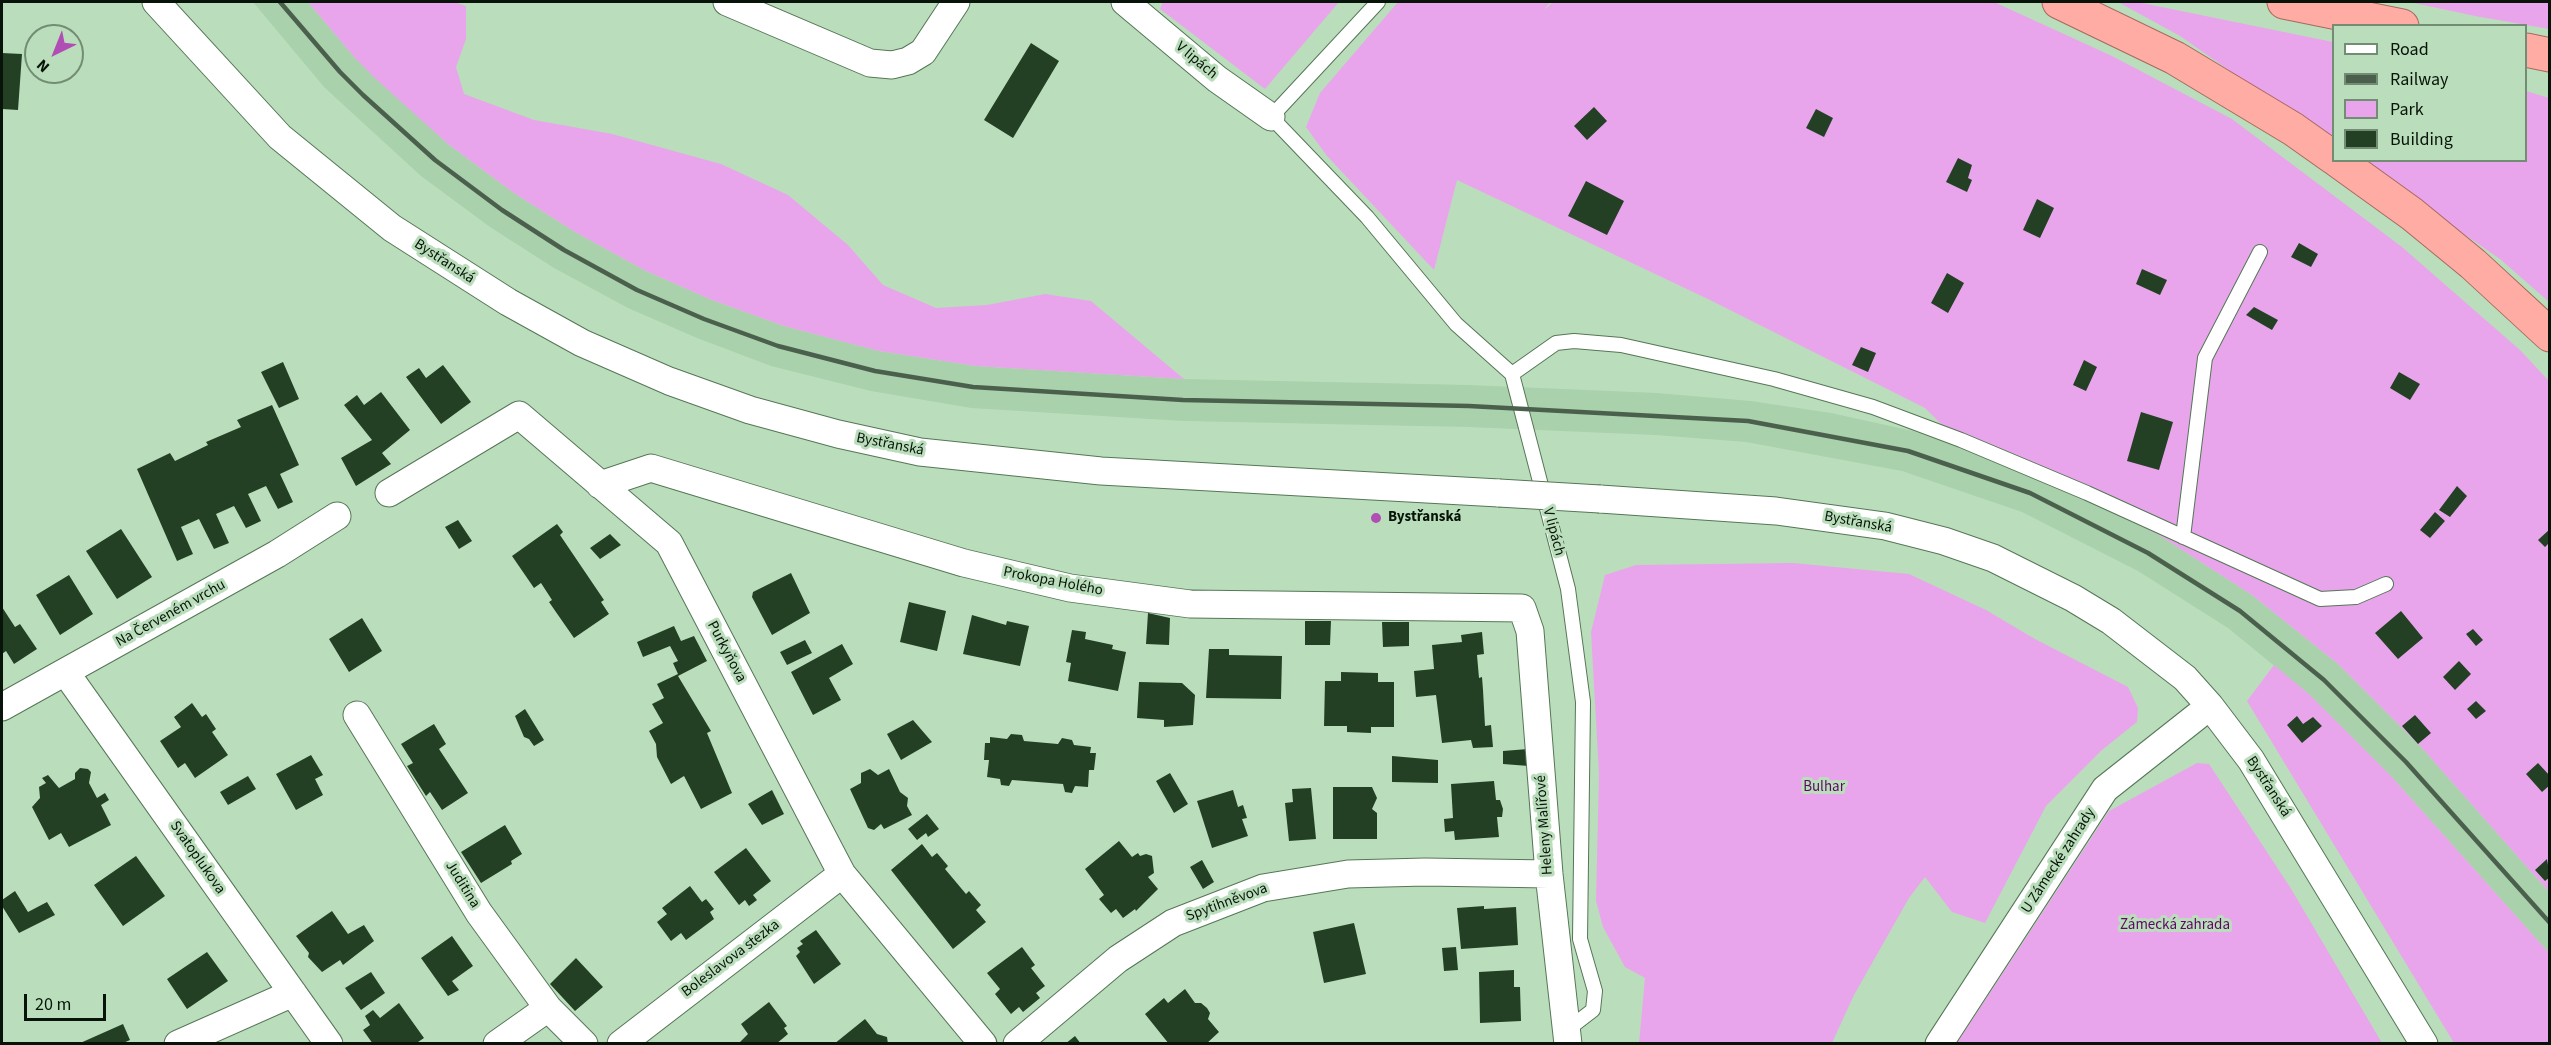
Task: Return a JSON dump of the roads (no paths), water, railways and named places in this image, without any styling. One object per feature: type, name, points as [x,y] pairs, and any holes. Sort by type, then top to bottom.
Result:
[{"type":"highway","points":[[2059,2],[2175,58],[2293,129],[2332,157]]},
{"type":"highway","points":[[2284,2],[2392,24]]},
{"type":"highway","points":[[2527,50],[2550,55]]},
{"type":"highway","points":[[2339,162],[2412,214],[2473,264],[2550,335]]},
{"type":"street","name":"Bystřanská","points":[[156,2],[280,138],[392,228],[508,302],[582,343],[750,410],[838,435],[920,452],[1101,471],[1600,499],[1837,518],[1886,526],[1944,541],[2021,571],[2102,615],[2185,678],[2210,706],[2263,778],[2424,1044]]},
{"type":"street","points":[[728,2],[870,63],[892,65],[908,61],[923,52],[956,2]]},
{"type":"street","name":"V lipách","points":[[1125,2],[1216,79],[1271,117]]},
{"type":"street","name":"Purkyňova","points":[[389,492],[519,415],[669,543],[842,874],[983,1044]]},
{"type":"street","name":"Prokopa Holého","points":[[600,484],[651,468],[964,563],[1070,588],[1190,604],[1522,608]]},
{"type":"street","name":"Na Červeném vrchu","points":[[2,707],[277,554],[337,516]]},
{"type":"street","name":"Heleny Malířové","points":[[1522,608],[1530,631],[1549,874],[1567,1037]]},
{"type":"street","name":"Svatoplukova","points":[[66,673],[329,1044]]},
{"type":"street","name":"U Zámecké zahrady","points":[[1939,1044],[2105,789],[2210,706]]},
{"type":"street","name":"Juditina","points":[[357,715],[479,913],[548,1008],[584,1044]]},
{"type":"street","name":"Spytihněvova","points":[[1017,1044],[1118,959],[1173,923],[1263,888],[1348,874],[1425,872],[1549,874]]},
{"type":"street","name":"Boleslavova stezka","points":[[621,1044],[842,874]]},
{"type":"street","points":[[178,1044],[293,993]]},
{"type":"street","points":[[497,1044],[548,1008]]},
{"type":"lane","points":[[1271,117],[1378,2]]},
{"type":"lane","name":"V lipách","points":[[1271,117],[1367,217],[1456,324],[1512,374],[1568,589],[1583,702],[1580,939],[1595,991],[1593,1010],[1567,1037]]},
{"type":"lane","points":[[2183,537],[2205,358],[2260,252]]},
{"type":"lane","points":[[1512,374],[1556,343],[1574,341],[1622,345],[1774,379],[1873,407],[1961,440],[2320,599],[2356,597],[2386,584]]},
{"type":"railway","points":[[280,2],[340,72],[363,95],[435,160],[502,210],[564,250],[637,290],[704,319],[778,346],[875,371],[973,387],[1183,400],[1469,406],[1748,421],[1908,451],[2030,493],[2148,553],[2240,611],[2324,680],[2406,762],[2550,923]]},
{"type":"place","name":"Bystřanská","points":[[1376,518]]},
{"type":"park label","name":"Bulhar","points":[[1824,788]]},
{"type":"park label","name":"Zámecká zahrada","points":[[2175,926]]}]
